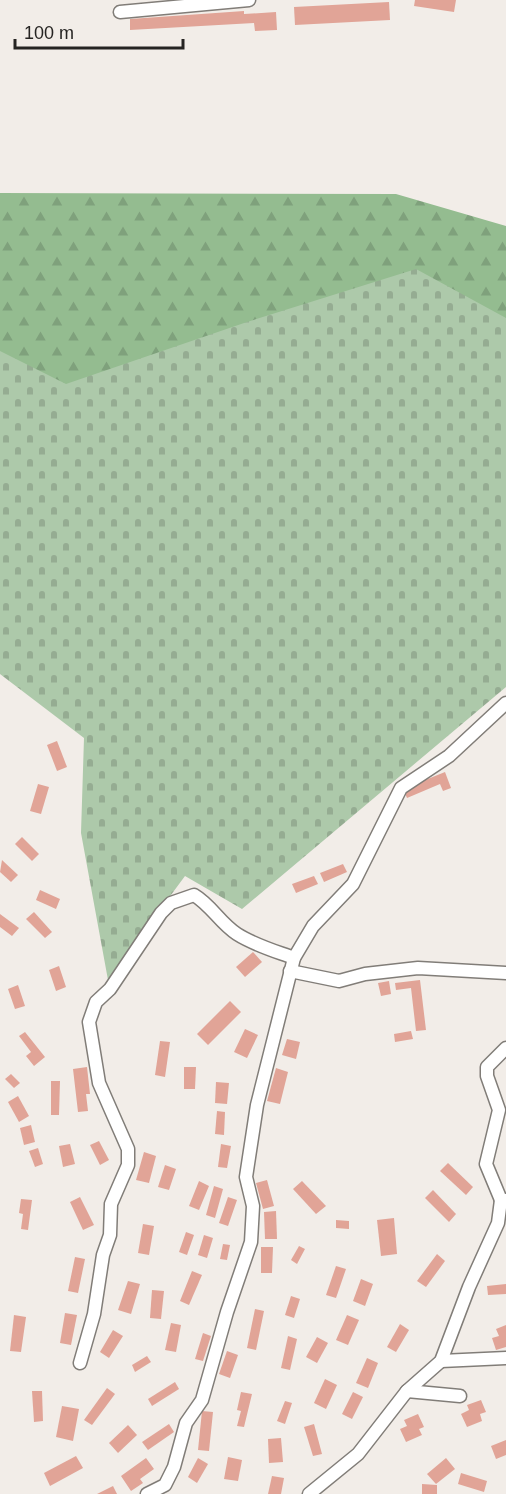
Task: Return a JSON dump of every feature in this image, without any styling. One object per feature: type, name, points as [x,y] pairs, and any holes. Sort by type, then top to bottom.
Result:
[{"type":"street","points":[[120,12],[249,0]]},
{"type":"street","points":[[147,1494],[165,1485],[174,1467],[186,1423],[202,1400],[226,1312],[251,1242],[253,1206],[246,1177],[257,1105],[294,958],[313,926],[353,884],[401,788],[449,756],[506,703]]},
{"type":"street","points":[[80,1363],[94,1314],[103,1256],[110,1235],[111,1204],[128,1165],[128,1149],[99,1083],[89,1022],[96,1002],[110,989],[161,913],[171,903],[194,895],[205,902],[235,933],[294,958]]},
{"type":"street","points":[[290,971],[339,981],[365,974],[418,968],[506,973]]},
{"type":"street","points":[[309,1494],[358,1454],[407,1391],[441,1361],[469,1287],[498,1223],[504,1200],[486,1164],[499,1110],[487,1076],[487,1067],[506,1048]]},
{"type":"street","points":[[441,1361],[506,1358]]},
{"type":"street","points":[[407,1391],[460,1396]]},
{"type":"green space","points":[[0,193],[396,194],[506,226],[506,496],[0,642]]},
{"type":"green space","points":[[416,269],[506,318],[506,687],[242,909],[185,876],[108,980],[81,833],[84,738],[0,674],[0,351],[66,384],[247,322]]},
{"type":"building","points":[[415,0],[456,0],[454,12],[414,6]]},
{"type":"building","points":[[389,2],[390,20],[295,25],[294,7]]},
{"type":"building","points":[[244,11],[244,14],[276,12],[277,30],[255,31],[254,23],[130,30],[130,19]]},
{"type":"building","points":[[57,741],[67,767],[57,771],[47,745]]},
{"type":"building","points":[[445,772],[451,788],[443,791],[440,784],[407,798],[403,789]]},
{"type":"building","points":[[38,784],[49,787],[41,814],[30,811]]},
{"type":"building","points":[[22,837],[39,854],[32,861],[15,844]]},
{"type":"building","points":[[2,860],[18,875],[11,882],[0,872]]},
{"type":"building","points":[[343,864],[347,872],[324,882],[320,873]]},
{"type":"building","points":[[314,876],[318,884],[296,893],[292,884]]},
{"type":"building","points":[[40,890],[60,899],[56,909],[36,900]]},
{"type":"building","points":[[34,912],[52,932],[45,938],[26,919]]},
{"type":"building","points":[[0,914],[19,928],[12,936],[0,927]]},
{"type":"building","points":[[253,952],[262,962],[245,977],[236,967]]},
{"type":"building","points":[[59,966],[66,987],[56,991],[49,970]]},
{"type":"building","points":[[420,980],[426,1030],[416,1031],[411,988],[396,990],[395,983]]},
{"type":"building","points":[[389,981],[391,994],[381,996],[378,983]]},
{"type":"building","points":[[18,985],[25,1006],[15,1009],[8,989]]},
{"type":"building","points":[[230,1001],[241,1012],[208,1045],[197,1034]]},
{"type":"building","points":[[245,1029],[258,1035],[247,1058],[234,1052]]},
{"type":"building","points":[[411,1031],[413,1039],[395,1042],[394,1034]]},
{"type":"building","points":[[25,1032],[45,1057],[34,1066],[26,1056],[31,1052],[19,1036]]},
{"type":"building","points":[[287,1039],[300,1042],[296,1059],[282,1055]]},
{"type":"building","points":[[160,1041],[170,1042],[165,1077],[155,1075]]},
{"type":"building","points":[[87,1067],[90,1094],[86,1094],[88,1111],[78,1112],[73,1069]]},
{"type":"building","points":[[184,1067],[196,1067],[195,1089],[184,1089]]},
{"type":"building","points":[[276,1068],[288,1072],[280,1104],[267,1101]]},
{"type":"building","points":[[11,1074],[20,1083],[14,1088],[5,1079]]},
{"type":"building","points":[[51,1081],[60,1081],[59,1115],[51,1115]]},
{"type":"building","points":[[216,1082],[229,1083],[227,1104],[215,1103]]},
{"type":"building","points":[[18,1096],[29,1116],[19,1122],[8,1102]]},
{"type":"building","points":[[217,1111],[225,1112],[224,1135],[215,1134]]},
{"type":"building","points":[[31,1125],[35,1142],[24,1145],[20,1128]]},
{"type":"building","points":[[99,1141],[109,1160],[100,1165],[90,1145]]},
{"type":"building","points":[[70,1144],[75,1164],[63,1167],[59,1146]]},
{"type":"building","points":[[221,1144],[231,1146],[227,1168],[218,1167]]},
{"type":"building","points":[[38,1148],[43,1164],[35,1167],[29,1151]]},
{"type":"building","points":[[144,1152],[156,1156],[149,1183],[136,1180]]},
{"type":"building","points":[[448,1163],[473,1187],[466,1195],[440,1171]]},
{"type":"building","points":[[165,1165],[176,1169],[169,1190],[158,1187]]},
{"type":"building","points":[[267,1180],[274,1206],[263,1209],[256,1183]]},
{"type":"building","points":[[199,1181],[209,1186],[199,1210],[189,1206]]},
{"type":"building","points":[[302,1181],[326,1206],[316,1214],[293,1189]]},
{"type":"building","points":[[214,1186],[223,1189],[215,1218],[206,1215]]},
{"type":"building","points":[[433,1190],[456,1214],[449,1222],[425,1198]]},
{"type":"building","points":[[80,1197],[94,1225],[83,1230],[70,1202]]},
{"type":"building","points":[[228,1197],[237,1200],[228,1226],[219,1223]]},
{"type":"building","points":[[21,1199],[32,1200],[28,1230],[21,1229],[23,1214],[19,1213]]},
{"type":"building","points":[[276,1211],[277,1239],[265,1239],[264,1212]]},
{"type":"building","points":[[394,1218],[397,1254],[381,1256],[377,1220]]},
{"type":"building","points":[[336,1220],[349,1221],[349,1229],[336,1228]]},
{"type":"building","points":[[143,1224],[154,1226],[149,1255],[138,1253]]},
{"type":"building","points":[[186,1232],[194,1235],[187,1255],[179,1252]]},
{"type":"building","points":[[204,1235],[213,1238],[207,1258],[198,1255]]},
{"type":"building","points":[[223,1244],[230,1245],[227,1260],[220,1259]]},
{"type":"building","points":[[299,1246],[305,1249],[297,1264],[291,1260]]},
{"type":"building","points":[[261,1247],[273,1247],[272,1273],[261,1273]]},
{"type":"building","points":[[437,1254],[445,1261],[426,1287],[417,1281]]},
{"type":"building","points":[[75,1257],[85,1259],[78,1293],[68,1291]]},
{"type":"building","points":[[336,1266],[346,1269],[336,1298],[326,1295]]},
{"type":"building","points":[[192,1271],[202,1275],[189,1305],[180,1301]]},
{"type":"building","points":[[361,1279],[373,1284],[365,1306],[353,1301]]},
{"type":"building","points":[[128,1281],[140,1284],[131,1314],[118,1310]]},
{"type":"building","points":[[506,1284],[506,1294],[488,1295],[487,1286]]},
{"type":"building","points":[[152,1290],[164,1291],[161,1319],[150,1318]]},
{"type":"building","points":[[291,1296],[300,1299],[294,1318],[285,1315]]},
{"type":"building","points":[[255,1309],[264,1311],[256,1350],[247,1348]]},
{"type":"building","points":[[65,1313],[77,1315],[71,1345],[60,1343]]},
{"type":"building","points":[[14,1315],[26,1317],[21,1352],[10,1351]]},
{"type":"building","points":[[347,1315],[359,1320],[348,1345],[336,1340]]},
{"type":"building","points":[[171,1323],[181,1325],[176,1352],[165,1350]]},
{"type":"building","points":[[400,1324],[409,1330],[396,1352],[387,1347]]},
{"type":"building","points":[[506,1325],[506,1347],[496,1350],[492,1338],[499,1336],[496,1329]]},
{"type":"building","points":[[113,1330],[123,1336],[109,1358],[100,1352]]},
{"type":"building","points":[[203,1333],[211,1336],[203,1361],[195,1359]]},
{"type":"building","points":[[288,1336],[297,1339],[290,1370],[281,1368]]},
{"type":"building","points":[[317,1337],[328,1343],[317,1363],[306,1357]]},
{"type":"building","points":[[227,1351],[238,1355],[230,1378],[219,1374]]},
{"type":"building","points":[[147,1356],[151,1362],[135,1372],[132,1365]]},
{"type":"building","points":[[367,1358],[378,1363],[368,1388],[356,1383]]},
{"type":"building","points":[[325,1379],[337,1385],[326,1409],[314,1403]]},
{"type":"building","points":[[175,1382],[179,1389],[152,1406],[148,1399]]},
{"type":"building","points":[[107,1388],[115,1394],[92,1425],[84,1420]]},
{"type":"building","points":[[32,1391],[42,1391],[43,1421],[34,1422]]},
{"type":"building","points":[[241,1392],[252,1394],[244,1427],[237,1426],[241,1411],[237,1410]]},
{"type":"building","points":[[353,1392],[363,1397],[352,1419],[342,1414]]},
{"type":"building","points":[[481,1400],[486,1412],[480,1414],[482,1421],[467,1427],[461,1414],[469,1410],[467,1405]]},
{"type":"building","points":[[285,1401],[292,1403],[285,1424],[277,1421]]},
{"type":"building","points":[[62,1406],[79,1409],[73,1441],[56,1437]]},
{"type":"building","points":[[202,1411],[213,1412],[209,1451],[198,1450]]},
{"type":"building","points":[[418,1414],[424,1427],[419,1429],[422,1435],[406,1442],[400,1429],[407,1426],[404,1420]]},
{"type":"building","points":[[169,1424],[174,1432],[148,1450],[142,1442]]},
{"type":"building","points":[[314,1424],[322,1454],[313,1456],[304,1427]]},
{"type":"building","points":[[128,1425],[137,1435],[118,1453],[109,1443]]},
{"type":"building","points":[[281,1438],[283,1462],[269,1463],[268,1439]]},
{"type":"building","points":[[506,1440],[506,1455],[496,1459],[491,1446]]},
{"type":"building","points":[[76,1456],[83,1468],[50,1486],[44,1473]]},
{"type":"building","points":[[228,1457],[242,1460],[238,1481],[224,1479]]},
{"type":"building","points":[[146,1458],[154,1469],[140,1479],[143,1483],[131,1491],[121,1476]]},
{"type":"building","points":[[198,1458],[208,1464],[197,1483],[188,1477]]},
{"type":"building","points":[[446,1458],[455,1469],[436,1484],[427,1474]]},
{"type":"building","points":[[461,1473],[487,1481],[484,1492],[458,1484]]},
{"type":"building","points":[[272,1476],[284,1478],[281,1494],[268,1494]]},
{"type":"building","points":[[422,1484],[437,1485],[437,1494],[422,1494]]},
{"type":"building","points":[[113,1486],[117,1494],[97,1494]]}]
